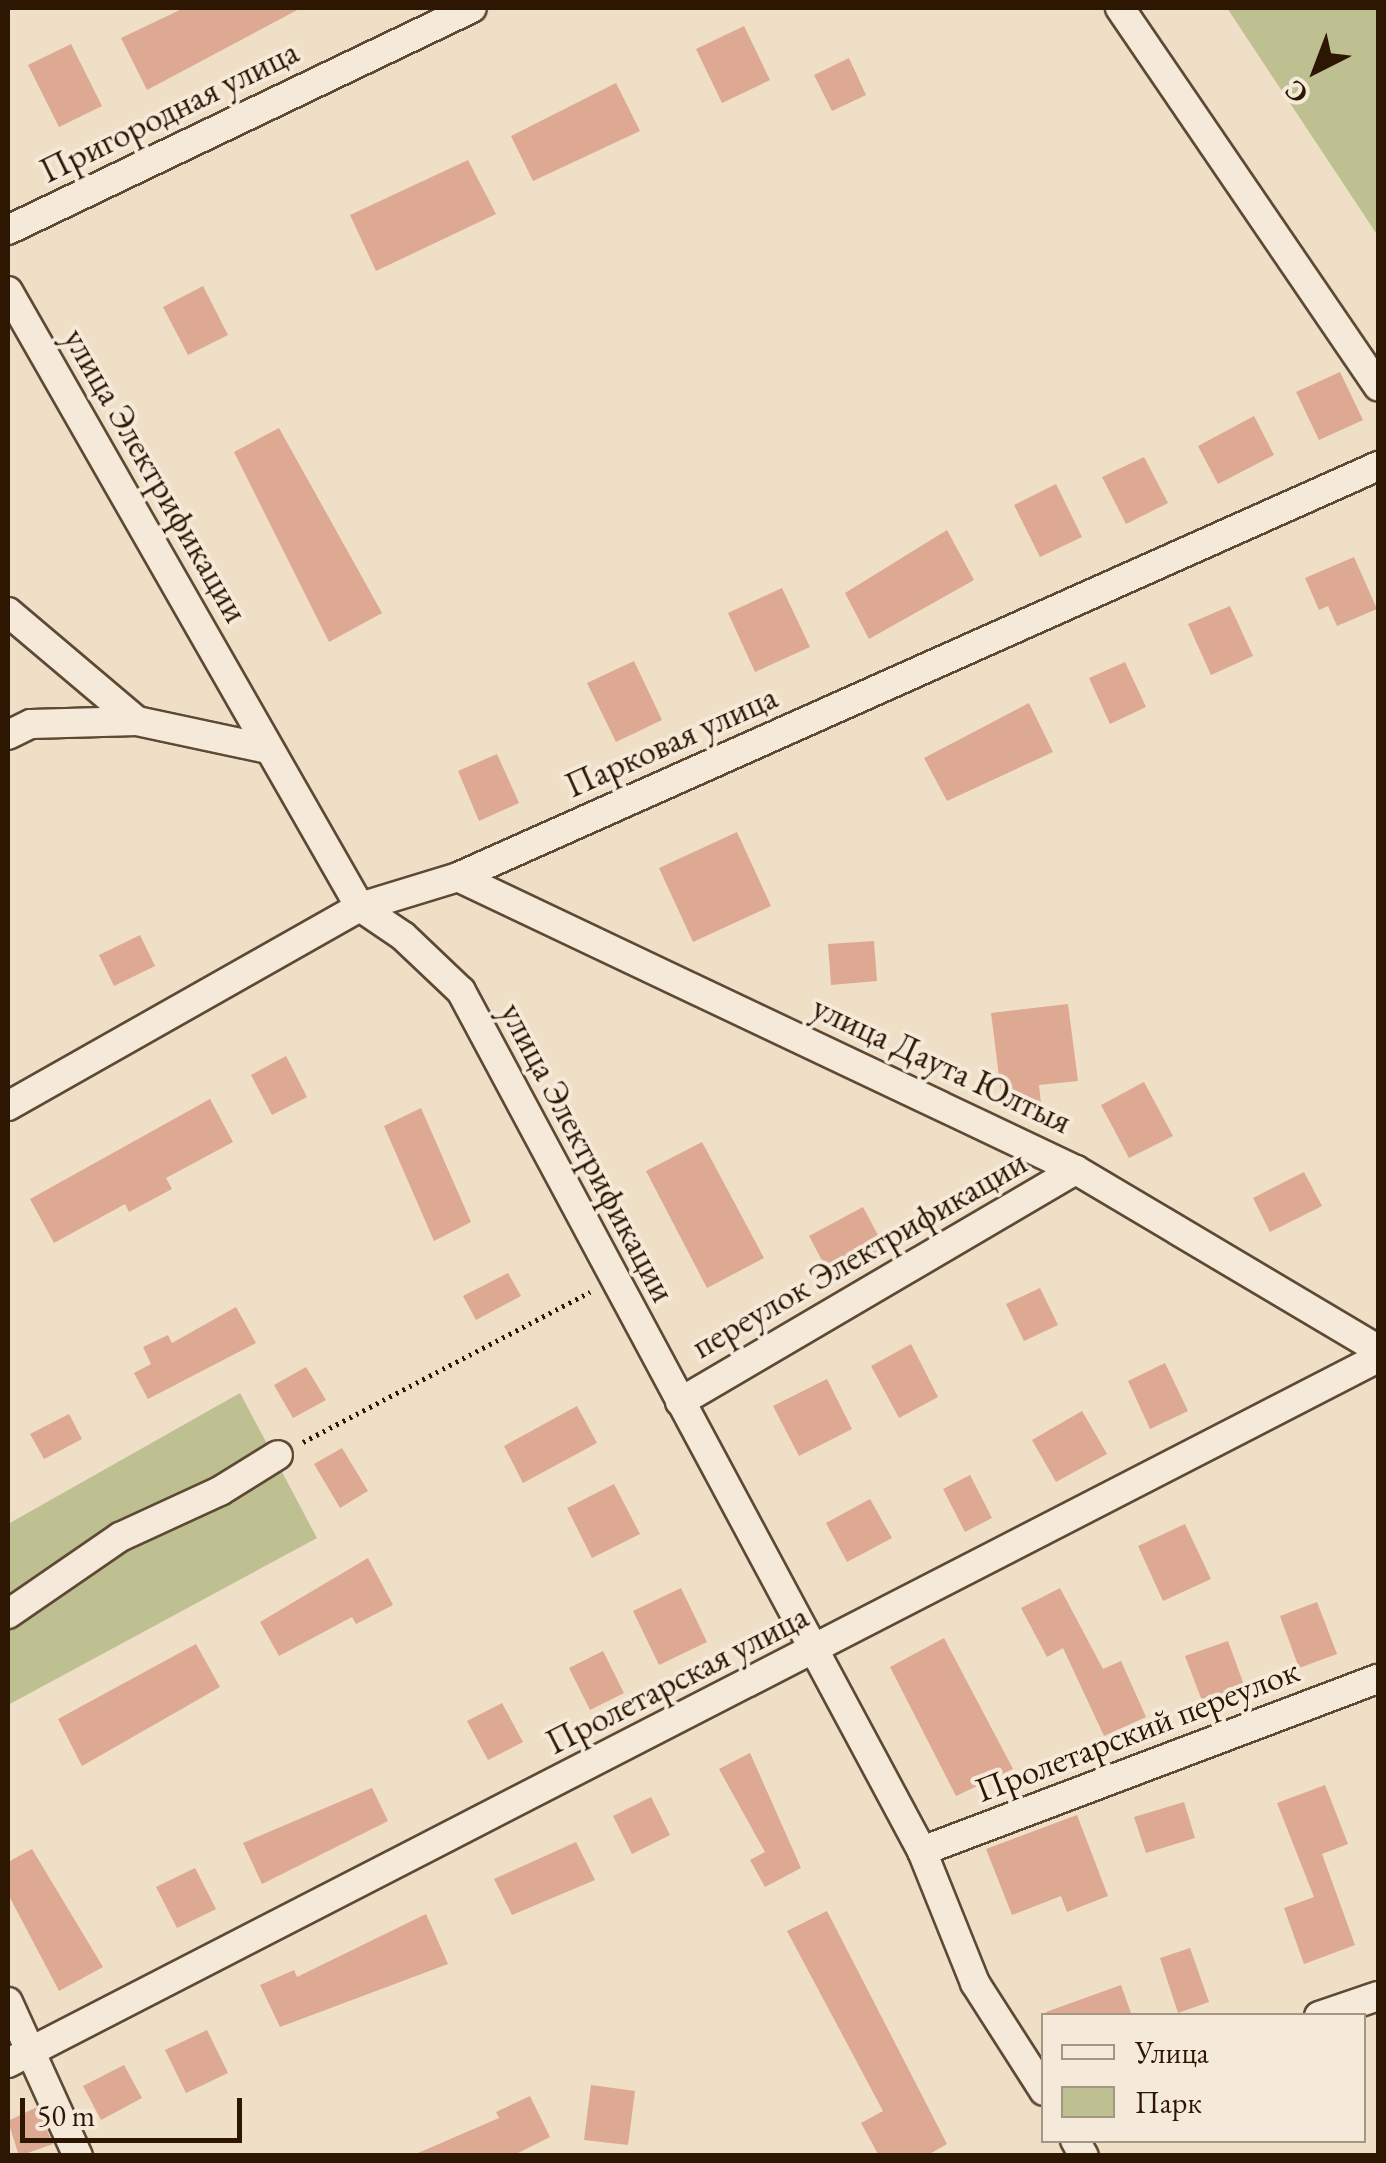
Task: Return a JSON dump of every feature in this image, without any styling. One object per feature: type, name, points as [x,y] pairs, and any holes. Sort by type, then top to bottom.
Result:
[{"type":"street","name":"Пригородная улица","points":[[8,230],[472,8]]},
{"type":"street","points":[[1120,8],[1378,386]]},
{"type":"street","name":"улица Электрификации","points":[[8,291],[360,907],[403,936],[461,991],[922,1850],[975,1983],[1041,2086]]},
{"type":"street","name":"Парковая улица","points":[[8,1106],[360,907],[458,878],[1378,466]]},
{"type":"street","points":[[8,612],[137,720]]},
{"type":"street","points":[[8,734],[30,724],[137,720],[268,748]]},
{"type":"street","name":"улица Даута Юлтыя","points":[[458,878],[1076,1170],[1378,1349]]},
{"type":"street","name":"переулок Электрификации","points":[[680,1402],[1076,1170]]},
{"type":"street","name":"Пролетарская улица","points":[[17,2058],[818,1650],[1378,1358]]},
{"type":"street","points":[[8,1614],[120,1538],[220,1491],[278,1455]]},
{"type":"street","name":"Пролетарский переулок","points":[[922,1850],[1378,1680]]},
{"type":"street","points":[[1328,2013],[1378,1996]]},
{"type":"street","points":[[8,2002],[17,2058],[78,2156]]},
{"type":"path","points":[[278,1455],[613,1280]]},
{"type":"green space","points":[[1227,8],[1378,8],[1378,236]]},
{"type":"green space","points":[[240,1393],[317,1538],[8,1705],[8,1524]]},
{"type":"building","points":[[184,8],[301,8],[147,90],[121,38]]},
{"type":"building","points":[[744,26],[770,80],[722,103],[696,49]]},
{"type":"building","points":[[71,44],[102,106],[59,127],[28,65]]},
{"type":"building","points":[[849,58],[866,95],[832,111],[814,75]]},
{"type":"building","points":[[616,83],[640,131],[533,181],[511,136]]},
{"type":"building","points":[[468,160],[496,214],[376,271],[350,215]]},
{"type":"building","points":[[203,286],[228,335],[188,355],[163,307]]},
{"type":"building","points":[[1340,372],[1363,420],[1319,440],[1296,392]]},
{"type":"building","points":[[1254,416],[1274,455],[1218,484],[1198,446]]},
{"type":"building","points":[[279,428],[382,613],[329,642],[234,452]]},
{"type":"building","points":[[1144,457],[1168,503],[1126,524],[1102,477]]},
{"type":"building","points":[[1056,484],[1082,537],[1040,557],[1014,505]]},
{"type":"building","points":[[947,530],[974,580],[869,639],[845,593]]},
{"type":"building","points":[[1354,557],[1377,609],[1337,626],[1328,606],[1319,610],[1305,578]]},
{"type":"building","points":[[782,588],[810,647],[755,672],[728,613]]},
{"type":"building","points":[[1230,606],[1253,656],[1211,675],[1188,624]]},
{"type":"building","points":[[634,661],[662,720],[616,742],[587,683]]},
{"type":"building","points":[[1125,662],[1146,707],[1110,724],[1089,678]]},
{"type":"building","points":[[1029,703],[1053,752],[947,801],[924,758]]},
{"type":"building","points":[[497,754],[519,803],[479,821],[458,771]]},
{"type":"building","points":[[737,832],[771,906],[693,942],[659,868]]},
{"type":"building","points":[[140,935],[155,966],[114,986],[99,955]]},
{"type":"building","points":[[874,941],[877,981],[831,985],[828,944]]},
{"type":"building","points":[[1068,1004],[1078,1081],[1039,1085],[1041,1104],[1003,1108],[991,1013]]},
{"type":"building","points":[[286,1056],[307,1097],[272,1115],[251,1075]]},
{"type":"building","points":[[1144,1082],[1173,1136],[1129,1158],[1101,1105]]},
{"type":"building","points":[[210,1099],[233,1142],[166,1178],[172,1189],[129,1212],[125,1204],[54,1243],[30,1199]]},
{"type":"building","points":[[421,1108],[471,1222],[434,1241],[384,1126]]},
{"type":"building","points":[[702,1142],[764,1258],[707,1288],[646,1171]]},
{"type":"building","points":[[1304,1172],[1322,1206],[1270,1232],[1253,1198]]},
{"type":"building","points":[[863,1207],[888,1254],[834,1283],[809,1236]]},
{"type":"building","points":[[508,1273],[521,1296],[476,1320],[463,1296]]},
{"type":"building","points":[[1040,1288],[1058,1325],[1024,1341],[1006,1304]]},
{"type":"building","points":[[236,1307],[256,1343],[148,1399],[134,1373],[151,1364],[143,1347],[168,1335],[172,1343]]},
{"type":"building","points":[[911,1344],[938,1397],[899,1418],[871,1366]]},
{"type":"building","points":[[1165,1363],[1188,1411],[1150,1429],[1128,1381]]},
{"type":"building","points":[[306,1367],[326,1400],[293,1418],[274,1385]]},
{"type":"building","points":[[827,1379],[852,1429],[799,1456],[773,1406]]},
{"type":"building","points":[[577,1406],[597,1443],[523,1483],[504,1446]]},
{"type":"building","points":[[1082,1411],[1107,1454],[1056,1482],[1032,1440]]},
{"type":"building","points":[[69,1414],[82,1439],[44,1459],[30,1434]]},
{"type":"building","points":[[342,1448],[368,1491],[340,1508],[314,1464]]},
{"type":"building","points":[[970,1475],[992,1518],[965,1532],[943,1489]]},
{"type":"building","points":[[614,1484],[640,1534],[592,1558],[567,1508]]},
{"type":"building","points":[[870,1499],[892,1538],[847,1562],[826,1523]]},
{"type":"building","points":[[1185,1524],[1211,1579],[1163,1601],[1138,1546]]},
{"type":"building","points":[[368,1558],[393,1605],[356,1624],[352,1617],[279,1656],[260,1622]]},
{"type":"building","points":[[681,1588],[707,1642],[659,1665],[633,1611]]},
{"type":"building","points":[[1060,1588],[1103,1669],[1121,1661],[1146,1717],[1104,1736],[1063,1648],[1047,1657],[1021,1608]]},
{"type":"building","points":[[1317,1602],[1337,1654],[1299,1668],[1280,1616]]},
{"type":"building","points":[[944,1638],[1013,1769],[956,1796],[890,1667]]},
{"type":"building","points":[[1228,1641],[1244,1685],[1202,1701],[1185,1656]]},
{"type":"building","points":[[196,1644],[220,1687],[82,1766],[58,1719]]},
{"type":"building","points":[[603,1651],[624,1693],[590,1710],[569,1668]]},
{"type":"building","points":[[502,1703],[523,1742],[488,1760],[467,1721]]},
{"type":"building","points":[[750,1753],[801,1868],[765,1887],[750,1860],[765,1852],[719,1769]]},
{"type":"building","points":[[1325,1785],[1348,1844],[1322,1854],[1355,1945],[1304,1964],[1284,1908],[1314,1897],[1277,1803]]},
{"type":"building","points":[[372,1788],[388,1821],[262,1884],[243,1843]]},
{"type":"building","points":[[651,1797],[670,1835],[632,1854],[613,1816]]},
{"type":"building","points":[[1184,1802],[1195,1838],[1146,1853],[1134,1817]]},
{"type":"building","points":[[1077,1815],[1108,1896],[1067,1912],[1061,1896],[1012,1915],[986,1849]]},
{"type":"building","points":[[576,1842],[595,1880],[512,1915],[494,1879]]},
{"type":"building","points":[[32,1849],[103,1967],[59,1991],[8,1894],[8,1862]]},
{"type":"building","points":[[195,1868],[216,1909],[177,1928],[156,1887]]},
{"type":"building","points":[[827,1911],[947,2144],[926,2156],[879,2156],[861,2123],[883,2111],[787,1931]]},
{"type":"building","points":[[426,1914],[448,1964],[280,2027],[260,1985],[294,1970],[297,1977]]},
{"type":"building","points":[[1190,1948],[1209,2002],[1178,2013],[1160,1958]]},
{"type":"building","points":[[1121,1985],[1131,2013],[1046,2013]]},
{"type":"building","points":[[207,2030],[228,2073],[186,2093],[165,2050]]},
{"type":"building","points":[[124,2065],[142,2098],[101,2120],[83,2086]]},
{"type":"building","points":[[591,2085],[635,2091],[628,2145],[584,2140]]},
{"type":"building","points":[[530,2096],[550,2137],[512,2156],[411,2156],[499,2118],[496,2112]]},
{"type":"building","points":[[37,2107],[53,2144],[19,2156],[8,2121]]}]
